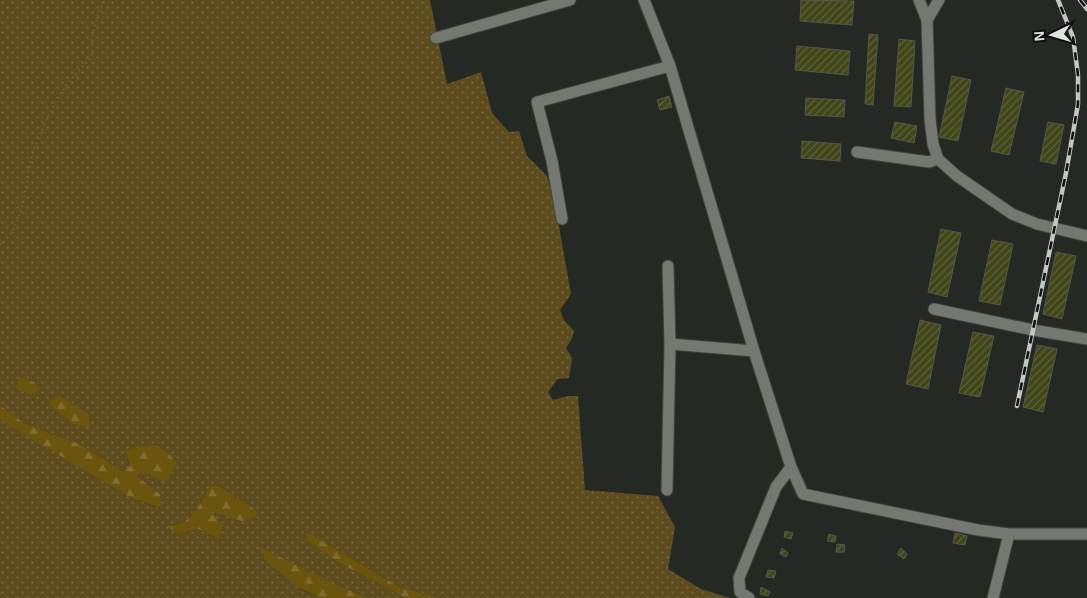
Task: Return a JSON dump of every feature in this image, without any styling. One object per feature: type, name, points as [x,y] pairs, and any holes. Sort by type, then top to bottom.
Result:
[{"type":"street","points":[[436,38],[534,5],[570,0]]},
{"type":"street","points":[[644,0],[670,66],[754,351],[791,466],[803,494],[958,526],[1009,534],[1087,534]]},
{"type":"street","points":[[919,0],[927,20]]},
{"type":"street","points":[[927,0],[930,119],[933,144],[938,159],[956,176],[1012,214],[1037,224],[1087,236]]},
{"type":"street","points":[[927,20],[939,0]]},
{"type":"street","points":[[562,219],[552,161],[537,102],[670,66]]},
{"type":"street","points":[[857,152],[929,162],[938,159]]},
{"type":"street","points":[[667,490],[670,344],[668,266]]},
{"type":"street","points":[[934,308],[1033,330],[1087,339]]},
{"type":"street","points":[[670,344],[754,351]]},
{"type":"street","points":[[749,598],[740,592],[739,578],[776,487],[791,466]]},
{"type":"street","points":[[993,598],[1009,534]]},
{"type":"path","points":[[0,245],[7,240],[17,224],[34,152],[44,125],[68,84],[92,57],[92,34],[97,16],[105,0]]},
{"type":"shaded area","points":[[0,0],[430,0],[447,84],[481,72],[492,113],[509,132],[519,131],[527,156],[547,176],[554,198],[571,294],[560,310],[564,320],[574,331],[572,339],[566,348],[572,358],[569,378],[558,379],[548,392],[553,400],[568,396],[578,396],[585,490],[658,496],[675,527],[668,569],[701,589],[730,598],[439,598],[398,586],[313,535],[306,533],[307,541],[336,561],[405,598],[370,598],[341,587],[298,588],[321,598],[0,598],[0,419],[131,498],[160,508],[160,494],[137,476],[143,472],[125,451],[130,467],[123,471],[82,445],[24,423],[0,405]],"holes":[[[218,485],[256,510],[206,510],[219,539],[198,529],[178,535],[168,525],[176,524],[189,517],[210,486]]]},
{"type":"green space","points":[[19,377],[34,382],[40,390],[31,395],[16,388]]},
{"type":"green space","points":[[59,395],[88,414],[90,425],[85,427],[74,424],[51,407],[50,401]]},
{"type":"green space","points":[[0,405],[24,423],[82,445],[123,471],[130,466],[125,451],[141,446],[154,446],[166,451],[177,464],[165,482],[143,472],[137,476],[160,494],[161,508],[131,498],[2,421],[0,419]]},
{"type":"green space","points":[[218,485],[256,510],[257,516],[242,521],[208,510],[223,525],[219,539],[198,529],[178,535],[167,525],[183,522],[189,518],[210,486]]},
{"type":"green space","points":[[306,533],[313,535],[398,586],[439,598],[405,598],[336,561],[307,541]]},
{"type":"green space","points":[[259,547],[341,587],[370,598],[321,598],[299,588],[266,561]]},
{"type":"building","points":[[801,0],[854,1],[852,25],[800,21]]},
{"type":"building","points":[[869,34],[878,35],[873,105],[865,104]]},
{"type":"building","points":[[899,39],[915,41],[911,107],[894,106]]},
{"type":"building","points":[[797,46],[850,51],[848,75],[795,70]]},
{"type":"building","points":[[952,76],[971,80],[958,141],[939,137]]},
{"type":"building","points":[[1006,88],[1024,92],[1009,155],[991,151]]},
{"type":"building","points":[[669,96],[672,107],[660,110],[657,100]]},
{"type":"building","points":[[806,98],[845,100],[844,117],[805,115]]},
{"type":"building","points":[[895,122],[917,126],[914,143],[891,138]]},
{"type":"building","points":[[1048,122],[1064,125],[1056,164],[1040,161]]},
{"type":"building","points":[[802,141],[841,144],[840,161],[801,158]]},
{"type":"building","points":[[941,229],[961,233],[947,297],[928,292]]},
{"type":"building","points":[[992,240],[1013,244],[1000,305],[979,301]]},
{"type":"building","points":[[1056,252],[1076,256],[1062,319],[1043,314]]},
{"type":"building","points":[[920,320],[941,325],[928,389],[906,384]]},
{"type":"building","points":[[973,332],[994,336],[980,397],[959,393]]},
{"type":"building","points":[[1037,345],[1057,349],[1043,412],[1023,407]]},
{"type":"building","points":[[785,531],[793,533],[791,539],[784,537]]},
{"type":"building","points":[[955,533],[967,536],[965,545],[953,543]]},
{"type":"building","points":[[829,534],[836,536],[835,542],[827,541]]},
{"type":"building","points":[[837,544],[845,545],[844,552],[836,552]]},
{"type":"building","points":[[782,548],[788,553],[786,557],[780,554]]},
{"type":"building","points":[[901,548],[907,554],[904,559],[897,554]]},
{"type":"building","points":[[768,570],[776,571],[774,578],[766,577]]},
{"type":"building","points":[[761,587],[770,592],[768,596],[760,594]]},
{"type":"railway","points":[[1017,406],[1066,173],[1078,104],[1078,75],[1073,37],[1058,0]]},
{"type":"railway","points":[[1080,0],[1087,9]]}]
